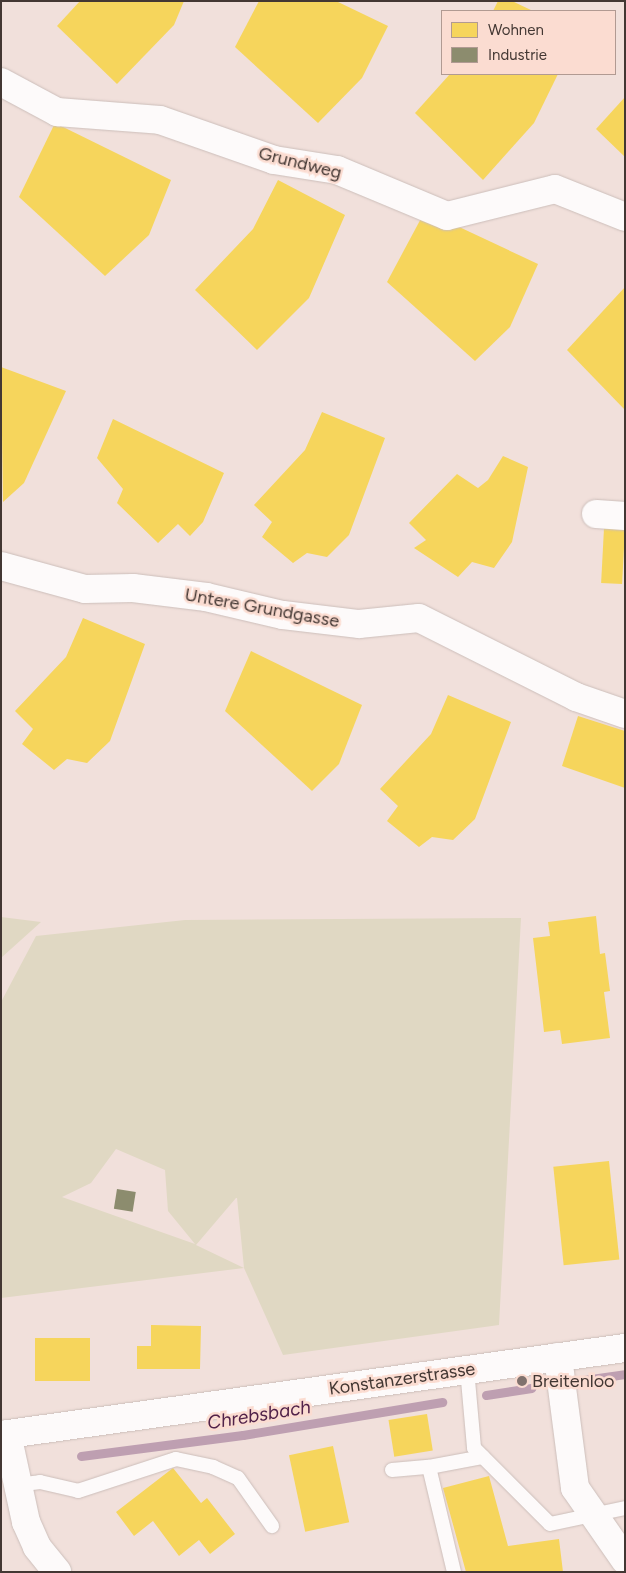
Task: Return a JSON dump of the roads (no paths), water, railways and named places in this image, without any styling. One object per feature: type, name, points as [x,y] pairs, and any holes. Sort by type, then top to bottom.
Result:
[{"type":"street","name":"Grundweg","points":[[1,82],[57,112],[160,120],[274,160],[337,170],[447,216],[554,189],[625,217]]},
{"type":"street","points":[[596,514],[625,516]]},
{"type":"street","name":"Untere Grundgasse","points":[[1,566],[85,589],[133,588],[206,597],[283,615],[359,624],[419,618],[576,697],[625,714]]},
{"type":"street","name":"Konstanzerstrasse","points":[[4,1435],[625,1348]]},
{"type":"street","points":[[558,1357],[575,1488],[625,1560]]},
{"type":"street","points":[[4,1435],[16,1485],[37,1547],[57,1572]]},
{"type":"lane","points":[[467,1370],[474,1448],[550,1524],[592,1513],[625,1508]]},
{"type":"lane","points":[[392,1470],[429,1468],[483,1457]]},
{"type":"lane","points":[[16,1485],[40,1482],[78,1491],[176,1459],[213,1467],[238,1478],[272,1526]]},
{"type":"lane","points":[[429,1468],[454,1572]]},
{"type":"waterway","name":"Chrebsbach","points":[[584,1380],[625,1374]]},
{"type":"waterway","name":"Chrebsbach","points":[[486,1395],[531,1388]]},
{"type":"waterway","name":"Chrebsbach","points":[[81,1456],[243,1435],[442,1402]]},
{"type":"place","name":"Breitenloo","points":[[522,1381]]}]
